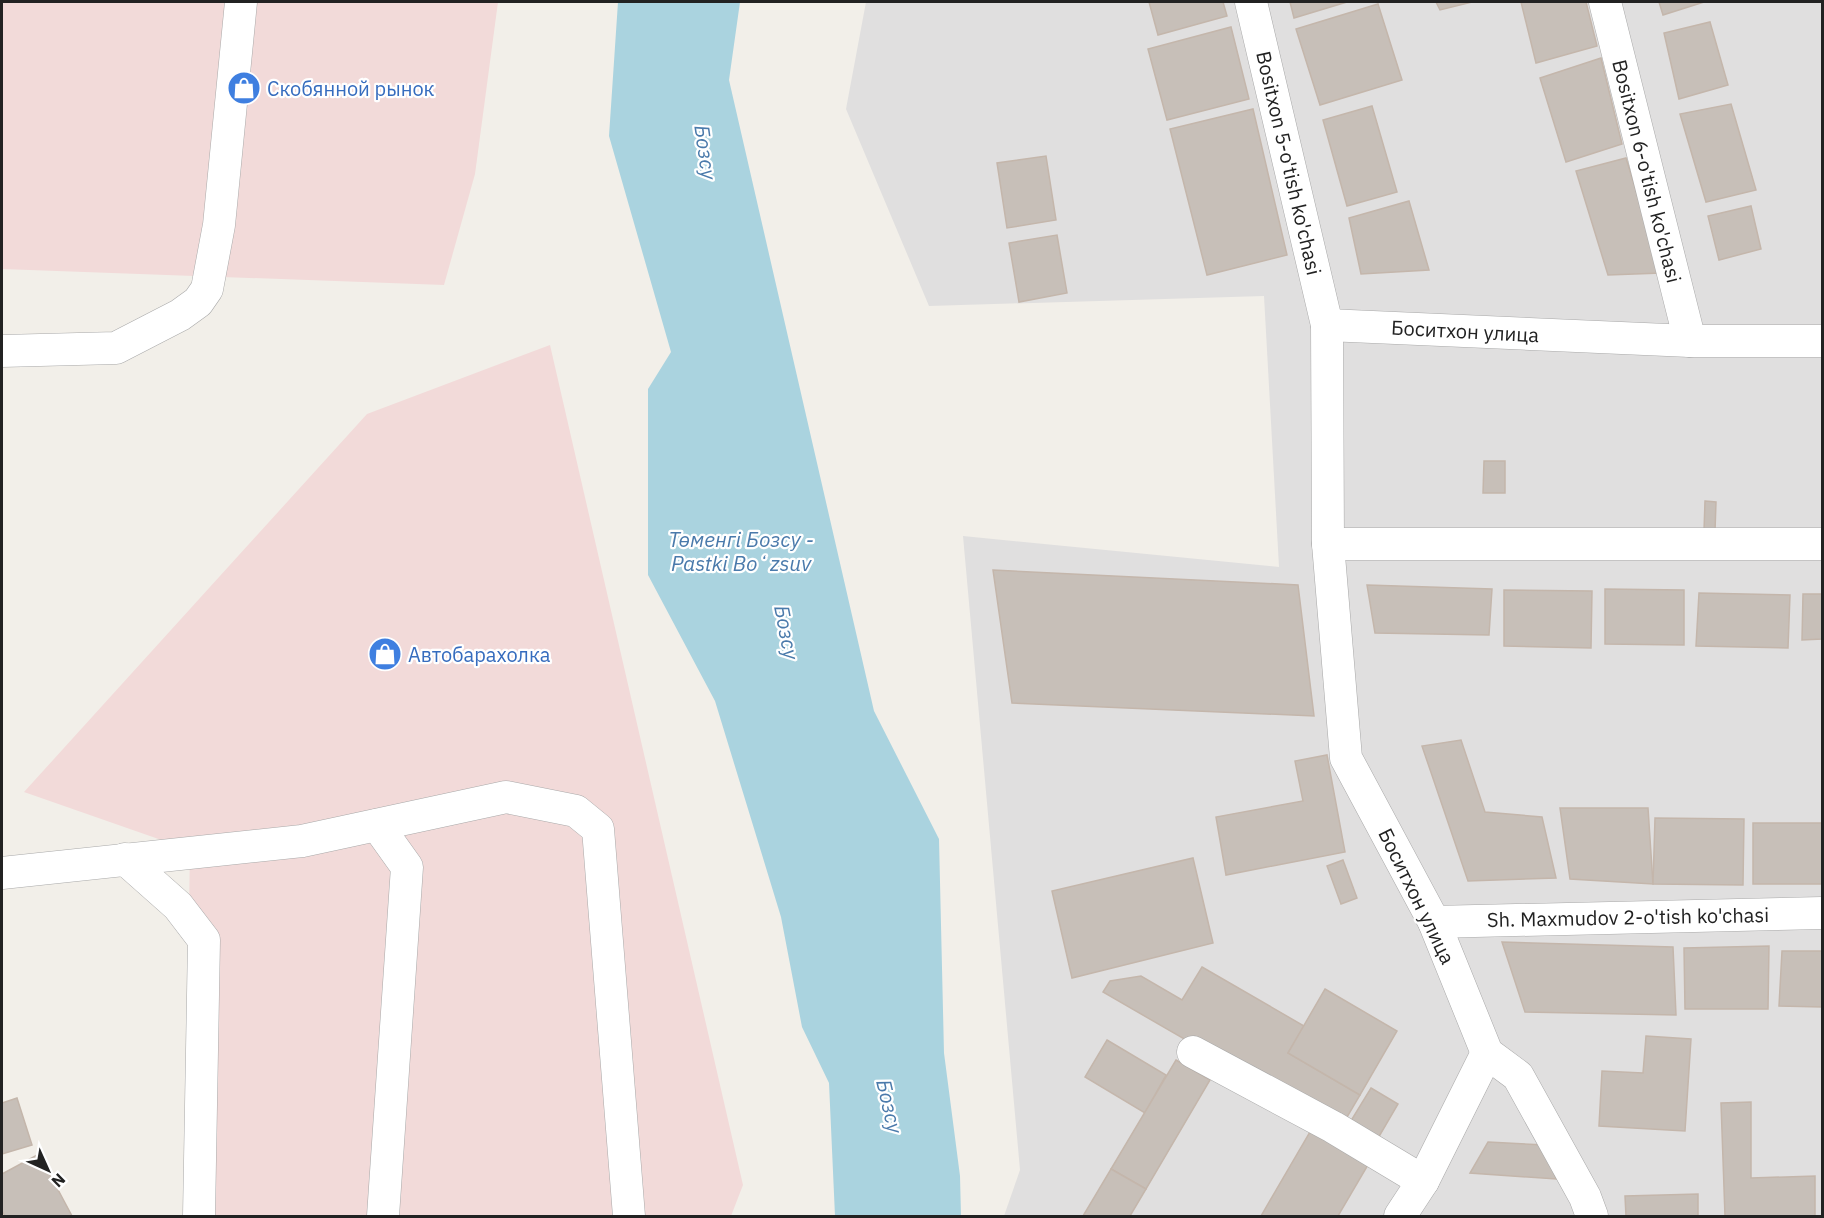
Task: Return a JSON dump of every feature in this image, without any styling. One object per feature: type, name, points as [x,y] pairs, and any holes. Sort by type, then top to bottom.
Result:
[{"type":"street","points":[[2,351],[116,348],[180,315],[198,302],[207,289],[219,225],[241,2]]},
{"type":"street","name":"Bositxon 5-o'tish ko'chasi","points":[[1251,2],[1327,325]]},
{"type":"street","name":"Bositxon 6-o'tish ko'chasi","points":[[1605,2],[1690,340]]},
{"type":"street","name":"Боситхон улица","points":[[1487,1053],[1434,922],[1347,758],[1328,544],[1327,325],[1690,340],[1822,341]]},
{"type":"street","points":[[1328,544],[1822,544]]},
{"type":"street","points":[[2,873],[302,841],[506,797],[576,811],[598,828],[629,1216]]},
{"type":"street","points":[[377,825],[407,867],[383,1216]]},
{"type":"street","points":[[126,859],[178,906],[204,940],[200,1216]]},
{"type":"street","name":"Sh. Maxmudov 2-o'tish ko'chasi","points":[[1434,922],[1822,913]]},
{"type":"street","points":[[1192,1052],[1333,1127],[1423,1181]]},
{"type":"street","points":[[1401,1216],[1423,1181],[1487,1053],[1518,1076],[1585,1197],[1592,1216]]},
{"type":"shaded area","name":"Скобянной рынок","points":[[2,2],[498,2],[475,174],[444,285],[2,269]]},
{"type":"shaded area","points":[[866,2],[1822,2],[1822,1216],[1004,1216],[1020,1170],[963,536],[1279,567],[1264,296],[929,306],[846,109]]},
{"type":"shaded area","name":"Автобарахолка","points":[[550,345],[743,1185],[731,1216],[184,1216],[190,850],[24,792],[367,414]]},
{"type":"water","name":"Төменгі Бозсу - Pastki Boʻzsuv","points":[[618,2],[740,2],[729,80],[874,711],[939,839],[944,1053],[960,1176],[961,1216],[835,1216],[829,1083],[802,1027],[781,917],[715,701],[648,575],[648,389],[671,352],[609,136]]},
{"type":"building","points":[[1149,2],[1223,2],[1227,16],[1158,35]]},
{"type":"building","points":[[1290,2],[1347,2],[1294,18]]},
{"type":"building","points":[[1436,2],[1472,2],[1440,10]]},
{"type":"building","points":[[1521,2],[1586,2],[1597,46],[1536,63]]},
{"type":"building","points":[[1659,2],[1704,2],[1663,15]]},
{"type":"building","points":[[1378,4],[1402,80],[1320,105],[1296,29]]},
{"type":"building","points":[[1710,22],[1728,85],[1679,99],[1664,33]]},
{"type":"building","points":[[1231,27],[1249,99],[1167,120],[1148,49]]},
{"type":"building","points":[[1601,58],[1622,144],[1566,162],[1540,78]]},
{"type":"building","points":[[1731,104],[1756,190],[1706,202],[1680,114]]},
{"type":"building","points":[[1372,106],[1397,192],[1347,206],[1323,120]]},
{"type":"building","points":[[1253,109],[1287,255],[1207,275],[1170,129]]},
{"type":"building","points":[[1046,156],[1056,220],[1007,228],[997,163]]},
{"type":"building","points":[[1626,158],[1661,273],[1608,275],[1576,171]]},
{"type":"building","points":[[1409,201],[1429,270],[1361,274],[1349,218]]},
{"type":"building","points":[[1751,206],[1761,249],[1719,260],[1708,216]]},
{"type":"building","points":[[1057,235],[1067,293],[1019,302],[1009,243]]},
{"type":"building","points":[[1484,461],[1505,461],[1505,493],[1483,493]]},
{"type":"building","points":[[1705,501],[1716,502],[1715,531],[1704,531]]},
{"type":"building","points":[[993,570],[1298,585],[1314,716],[1012,703]]},
{"type":"building","points":[[1367,585],[1492,589],[1489,635],[1375,633]]},
{"type":"building","points":[[1605,589],[1684,590],[1684,645],[1605,644]]},
{"type":"building","points":[[1504,590],[1592,591],[1591,648],[1504,646]]},
{"type":"building","points":[[1699,593],[1790,595],[1788,648],[1696,646]]},
{"type":"building","points":[[1803,594],[1822,594],[1822,639],[1802,640]]},
{"type":"building","points":[[1461,740],[1485,812],[1542,817],[1556,878],[1468,881],[1422,746]]},
{"type":"building","points":[[1327,755],[1345,852],[1226,875],[1216,817],[1303,801],[1295,761]]},
{"type":"building","points":[[1560,808],[1648,808],[1653,884],[1570,879]]},
{"type":"building","points":[[1655,818],[1744,819],[1743,885],[1653,884]]},
{"type":"building","points":[[1753,823],[1822,823],[1822,884],[1753,884]]},
{"type":"building","points":[[1193,858],[1213,943],[1072,978],[1052,891]]},
{"type":"building","points":[[1343,860],[1357,898],[1341,904],[1327,866]]},
{"type":"building","points":[[1502,942],[1673,947],[1676,1015],[1525,1012]]},
{"type":"building","points":[[1769,946],[1768,1009],[1685,1009],[1684,948]]},
{"type":"building","points":[[1782,951],[1822,951],[1822,1007],[1779,1006]]},
{"type":"building","points":[[1202,967],[1304,1026],[1288,1053],[1360,1095],[1340,1129],[1103,992],[1110,981],[1141,976],[1182,1000]]},
{"type":"building","points":[[1325,989],[1397,1031],[1360,1095],[1288,1053]]},
{"type":"building","points":[[1646,1036],[1691,1039],[1685,1131],[1599,1126],[1602,1071],[1643,1073]]},
{"type":"building","points":[[1107,1040],[1166,1075],[1145,1113],[1085,1077]]},
{"type":"building","points":[[1176,1060],[1210,1080],[1146,1189],[1111,1169]]},
{"type":"building","points":[[1371,1088],[1398,1104],[1377,1140],[1349,1124]]},
{"type":"building","points":[[17,1098],[32,1145],[2,1154],[2,1103]]},
{"type":"building","points":[[1751,1102],[1751,1178],[1815,1176],[1815,1216],[1725,1216],[1721,1103]]},
{"type":"building","points":[[1314,1125],[1372,1158],[1338,1216],[1261,1216]]},
{"type":"building","points":[[1488,1142],[1545,1145],[1556,1179],[1470,1173]]},
{"type":"building","points":[[39,1154],[72,1216],[5,1216],[2,1211],[2,1174]]},
{"type":"building","points":[[1111,1169],[1146,1189],[1130,1216],[1083,1216]]},
{"type":"building","points":[[1698,1194],[1698,1216],[1626,1216],[1625,1196]]},
{"type":"place","name":"Скобянной рынок","points":[[244,88]]},
{"type":"place","name":"Автобарахолка","points":[[385,654]]},
{"type":"water label","name":"Бозсу","points":[[706,152]]},
{"type":"water label","name":"Бозсу","points":[[787,632]]},
{"type":"water label","name":"Бозсу","points":[[890,1106]]}]
